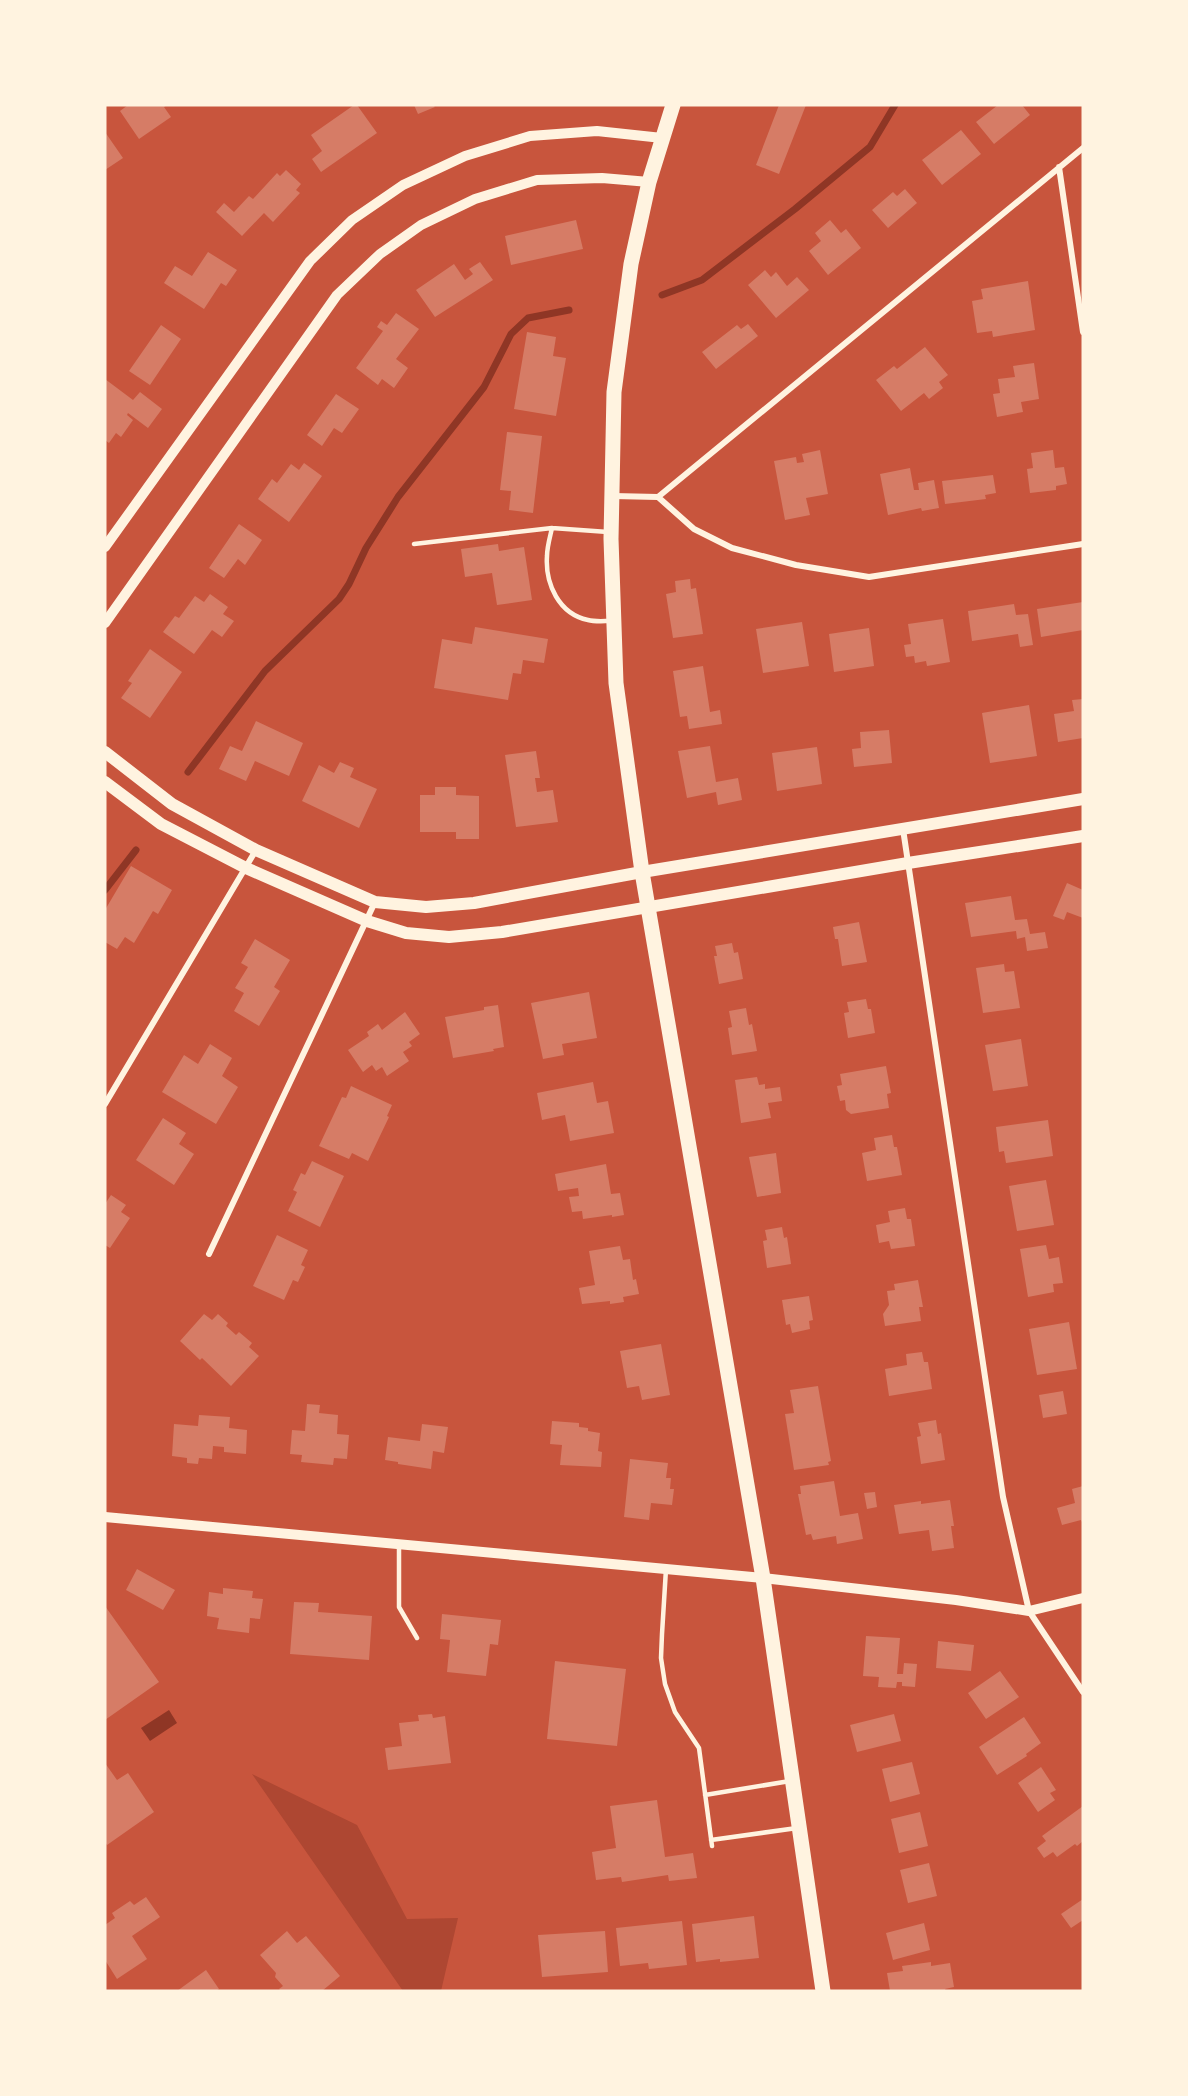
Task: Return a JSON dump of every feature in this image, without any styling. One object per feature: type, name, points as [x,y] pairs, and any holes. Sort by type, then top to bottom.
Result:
[{"type":"main road","points":[[673,105],[649,182],[631,264],[614,392],[611,532],[616,683],[642,872],[763,1578],[823,1991]]},
{"type":"main road","points":[[105,752],[172,804],[256,850],[375,902],[426,907],[474,903],[642,872],[1083,799]]},
{"type":"main road","points":[[105,782],[161,824],[246,868],[367,921],[406,933],[449,937],[502,932],[908,863],[1083,836]]},
{"type":"street","points":[[105,547],[310,261],[352,220],[403,185],[444,165],[465,156],[530,136],[597,131],[662,138]]},
{"type":"street","points":[[658,497],[1083,148]]},
{"type":"street","points":[[1059,167],[1083,332]]},
{"type":"street","points":[[105,623],[338,295],[380,254],[421,225],[475,199],[537,180],[602,178],[649,182]]},
{"type":"street","points":[[612,496],[658,497],[694,529],[732,548],[796,565],[869,578],[1083,544]]},
{"type":"street","points":[[903,828],[1003,1497],[1029,1611],[1083,1692]]},
{"type":"street","points":[[105,1104],[256,850]]},
{"type":"street","points":[[209,1254],[375,902]]},
{"type":"street","points":[[105,1517],[763,1578],[956,1600],[1029,1611],[1083,1598]]},
{"type":"lane","points":[[552,528],[547,555],[548,578],[557,600],[571,614],[589,620],[614,621]]},
{"type":"lane","points":[[414,544],[552,528],[611,532]]},
{"type":"lane","points":[[399,1544],[399,1607],[417,1638]]},
{"type":"lane","points":[[666,1569],[662,1634],[665,1684],[675,1712],[699,1748],[712,1846]]},
{"type":"lane","points":[[705,1795],[793,1781]]},
{"type":"lane","points":[[711,1840],[800,1828]]},
{"type":"shaded area","points":[[169,1710],[177,1723],[150,1741],[141,1728]]},
{"type":"shaded area","points":[[252,1774],[357,1825],[407,1919],[458,1918],[441,1991],[403,1991]]},
{"type":"building","points":[[128,105],[167,105],[164,107],[171,117],[139,139],[120,111]]},
{"type":"building","points":[[357,105],[377,133],[321,172],[312,159],[322,151],[311,135]]},
{"type":"building","points":[[414,105],[433,105],[435,107],[418,114]]},
{"type":"building","points":[[779,105],[806,105],[779,174],[756,165]]},
{"type":"building","points":[[998,105],[1022,105],[1030,115],[994,144],[976,122]]},
{"type":"building","points":[[961,130],[981,154],[942,185],[922,160]]},
{"type":"building","points":[[105,132],[123,158],[105,170]]},
{"type":"building","points":[[286,170],[301,184],[296,190],[300,193],[273,222],[264,213],[242,236],[216,212],[224,203],[234,212],[249,196],[253,199],[277,173],[280,176]]},
{"type":"building","points":[[905,189],[917,203],[888,228],[872,210],[893,192],[897,196]]},
{"type":"building","points":[[576,220],[583,249],[511,265],[505,236]]},
{"type":"building","points":[[830,220],[841,233],[846,229],[861,248],[828,275],[809,251],[821,241],[815,233]]},
{"type":"building","points":[[208,252],[237,270],[226,286],[221,283],[204,309],[164,283],[175,266],[192,276]]},
{"type":"building","points":[[480,262],[493,280],[435,317],[416,290],[454,264],[465,280],[473,274],[469,269]]},
{"type":"building","points":[[765,270],[771,277],[776,272],[787,286],[797,277],[809,290],[776,318],[748,285]]},
{"type":"building","points":[[1028,281],[1035,330],[993,337],[992,331],[977,333],[972,301],[983,299],[981,289]]},
{"type":"building","points":[[396,313],[419,329],[396,359],[408,368],[394,388],[382,379],[378,385],[356,368],[383,331],[377,327],[381,321],[387,325]]},
{"type":"building","points":[[748,324],[758,336],[716,369],[702,352],[737,325],[741,329]]},
{"type":"building","points":[[161,325],[181,339],[150,385],[129,371]]},
{"type":"building","points":[[527,332],[556,337],[553,356],[566,358],[556,416],[514,409]]},
{"type":"building","points":[[925,347],[948,375],[939,382],[943,388],[929,399],[924,393],[901,411],[876,380],[894,366],[897,369]]},
{"type":"building","points":[[1034,363],[1039,399],[1021,402],[1023,412],[997,417],[993,394],[1000,393],[998,379],[1015,377],[1013,366]]},
{"type":"building","points":[[105,379],[133,400],[140,392],[162,409],[148,428],[128,413],[127,415],[133,420],[121,437],[116,433],[109,443],[105,440]]},
{"type":"building","points":[[336,394],[359,409],[342,433],[334,428],[322,446],[307,435]]},
{"type":"building","points":[[507,432],[542,436],[533,513],[509,510],[511,491],[500,490]]},
{"type":"building","points":[[820,450],[828,494],[806,498],[810,515],[785,520],[774,461],[796,457],[797,463],[804,462],[802,454]]},
{"type":"building","points":[[1053,450],[1055,468],[1064,467],[1067,484],[1056,486],[1056,490],[1030,493],[1027,469],[1033,468],[1031,453]]},
{"type":"building","points":[[304,463],[322,476],[289,522],[258,499],[272,479],[277,483],[291,464],[299,470]]},
{"type":"building","points":[[910,468],[914,490],[919,490],[918,483],[934,480],[939,508],[922,511],[921,508],[888,515],[880,474]]},
{"type":"building","points":[[993,475],[996,493],[985,495],[986,499],[945,504],[942,481]]},
{"type":"building","points":[[239,524],[262,540],[245,565],[238,559],[224,578],[209,568]]},
{"type":"building","points":[[498,544],[499,551],[524,547],[532,600],[497,605],[492,573],[465,577],[461,549]]},
{"type":"building","points":[[690,579],[691,589],[696,588],[703,634],[673,638],[666,594],[676,592],[675,581]]},
{"type":"building","points":[[210,594],[228,607],[223,614],[234,621],[222,637],[212,630],[194,654],[163,632],[175,616],[179,618],[195,596],[204,602]]},
{"type":"building","points":[[1083,602],[1083,630],[1041,637],[1037,609]]},
{"type":"building","points":[[1014,604],[1016,615],[1028,614],[1033,645],[1020,647],[1018,634],[972,641],[968,611]]},
{"type":"building","points":[[943,619],[950,662],[927,666],[926,661],[915,663],[914,656],[906,657],[904,645],[911,644],[908,624]]},
{"type":"building","points":[[802,622],[809,666],[763,673],[756,629]]},
{"type":"building","points":[[475,627],[548,639],[544,663],[523,660],[521,674],[513,673],[508,700],[434,688],[442,639],[472,644]]},
{"type":"building","points":[[869,628],[874,666],[834,672],[829,634]]},
{"type":"building","points":[[150,649],[182,672],[150,718],[121,698],[132,683],[128,681]]},
{"type":"building","points":[[703,666],[710,712],[720,710],[722,724],[689,729],[687,716],[680,717],[673,671]]},
{"type":"building","points":[[1083,699],[1083,738],[1058,742],[1054,714],[1074,711],[1072,700]]},
{"type":"building","points":[[1029,705],[1037,756],[990,763],[982,713]]},
{"type":"building","points":[[256,721],[303,743],[289,776],[255,761],[246,781],[219,769],[230,746],[242,751]]},
{"type":"building","points":[[889,730],[892,763],[854,767],[852,749],[861,748],[860,732]]},
{"type":"building","points":[[710,746],[716,782],[738,778],[742,800],[718,805],[716,792],[687,798],[678,751]]},
{"type":"building","points":[[817,747],[822,784],[777,791],[772,753]]},
{"type":"building","points":[[536,751],[540,778],[535,778],[537,792],[553,790],[558,822],[516,827],[505,755]]},
{"type":"building","points":[[340,762],[354,768],[350,777],[377,789],[359,828],[302,801],[319,765],[334,773]]},
{"type":"building","points":[[435,787],[456,787],[456,795],[479,796],[479,839],[456,839],[456,832],[420,832],[420,795],[435,795]]},
{"type":"building","points":[[131,866],[172,890],[158,914],[153,911],[134,943],[125,937],[117,949],[105,942],[105,910]]},
{"type":"building","points":[[1067,883],[1083,890],[1083,918],[1067,912],[1064,920],[1053,916]]},
{"type":"building","points":[[1011,896],[1015,920],[1027,919],[1030,934],[1045,932],[1048,948],[1027,951],[1025,937],[1017,939],[1016,931],[971,937],[965,903]]},
{"type":"building","points":[[859,922],[867,962],[842,966],[838,939],[835,939],[833,927]]},
{"type":"building","points":[[255,939],[290,960],[274,987],[280,991],[259,1026],[234,1011],[244,993],[235,988],[248,967],[241,963]]},
{"type":"building","points":[[732,943],[734,953],[738,952],[743,979],[719,984],[714,956],[717,956],[715,946]]},
{"type":"building","points":[[1004,964],[1005,972],[1014,971],[1020,1008],[983,1013],[976,968]]},
{"type":"building","points":[[589,992],[597,1038],[562,1044],[564,1055],[543,1059],[531,1003]]},
{"type":"building","points":[[866,999],[868,1009],[871,1009],[875,1033],[848,1038],[844,1013],[849,1012],[847,1002]]},
{"type":"building","points":[[498,1005],[504,1047],[493,1049],[494,1051],[453,1058],[445,1017]]},
{"type":"building","points":[[746,1008],[749,1025],[752,1024],[757,1051],[732,1055],[728,1028],[732,1027],[729,1011]]},
{"type":"building","points":[[405,1012],[420,1034],[409,1042],[412,1046],[403,1052],[409,1061],[387,1076],[382,1067],[376,1071],[372,1065],[363,1072],[348,1050],[369,1036],[367,1032],[378,1024],[382,1030]]},
{"type":"building","points":[[1021,1039],[1028,1086],[993,1091],[985,1045]]},
{"type":"building","points":[[210,1044],[232,1058],[222,1076],[238,1087],[216,1124],[162,1092],[184,1055],[198,1064]]},
{"type":"building","points":[[886,1066],[891,1093],[887,1094],[889,1108],[851,1114],[846,1110],[845,1100],[840,1101],[837,1086],[842,1085],[840,1074]]},
{"type":"building","points":[[757,1077],[759,1085],[765,1084],[765,1089],[780,1087],[782,1101],[768,1103],[771,1118],[741,1123],[735,1080]]},
{"type":"building","points":[[593,1082],[597,1103],[608,1101],[614,1133],[570,1141],[565,1115],[542,1120],[537,1093]]},
{"type":"building","points":[[351,1086],[392,1105],[387,1116],[389,1117],[368,1161],[352,1153],[349,1159],[319,1146],[342,1097],[346,1098]]},
{"type":"building","points":[[163,1118],[186,1133],[179,1144],[194,1154],[174,1185],[136,1160]]},
{"type":"building","points":[[1048,1120],[1053,1156],[1006,1163],[1004,1151],[999,1152],[996,1127]]},
{"type":"building","points":[[892,1135],[894,1147],[897,1147],[902,1175],[867,1181],[862,1153],[876,1150],[874,1138]]},
{"type":"building","points":[[776,1153],[781,1193],[757,1197],[749,1157]]},
{"type":"building","points":[[312,1161],[344,1176],[320,1227],[288,1211],[297,1192],[293,1190],[301,1173],[305,1175]]},
{"type":"building","points":[[606,1164],[611,1194],[620,1193],[624,1215],[583,1219],[582,1211],[572,1212],[569,1197],[579,1196],[578,1188],[558,1191],[555,1174]]},
{"type":"building","points":[[1046,1180],[1054,1225],[1017,1231],[1009,1186]]},
{"type":"building","points":[[111,1195],[126,1205],[121,1212],[130,1218],[110,1248],[105,1245],[105,1204]]},
{"type":"building","points":[[905,1208],[907,1219],[911,1219],[915,1246],[891,1249],[889,1241],[879,1243],[876,1225],[890,1222],[888,1211]]},
{"type":"building","points":[[782,1227],[784,1238],[787,1237],[791,1264],[767,1268],[763,1241],[767,1240],[765,1230]]},
{"type":"building","points":[[277,1235],[308,1250],[301,1265],[305,1267],[298,1282],[293,1280],[284,1300],[253,1286]]},
{"type":"building","points":[[1046,1245],[1049,1259],[1059,1257],[1063,1283],[1053,1284],[1054,1292],[1028,1297],[1020,1249]]},
{"type":"building","points":[[620,1246],[623,1260],[630,1259],[633,1280],[636,1279],[639,1294],[623,1297],[624,1302],[582,1304],[579,1288],[595,1285],[589,1251]]},
{"type":"building","points":[[918,1280],[923,1307],[919,1307],[921,1321],[885,1326],[883,1314],[889,1305],[887,1291],[895,1290],[894,1284]]},
{"type":"building","points":[[809,1296],[813,1320],[809,1321],[810,1329],[792,1333],[790,1324],[786,1325],[782,1300]]},
{"type":"building","points":[[204,1314],[212,1320],[218,1314],[236,1335],[239,1332],[252,1343],[249,1347],[259,1356],[231,1386],[202,1358],[200,1360],[180,1341]]},
{"type":"building","points":[[1069,1322],[1077,1369],[1037,1375],[1029,1329]]},
{"type":"building","points":[[661,1344],[670,1395],[642,1400],[639,1386],[627,1388],[620,1351]]},
{"type":"building","points":[[922,1352],[924,1362],[928,1362],[932,1389],[889,1396],[885,1369],[907,1365],[906,1354]]},
{"type":"building","points":[[818,1386],[831,1461],[828,1462],[829,1465],[794,1470],[785,1414],[794,1413],[790,1390]]},
{"type":"building","points":[[1063,1391],[1067,1414],[1043,1418],[1039,1395]]},
{"type":"building","points":[[307,1404],[320,1405],[319,1413],[338,1415],[337,1434],[349,1435],[347,1459],[334,1458],[333,1465],[301,1462],[302,1455],[290,1454],[292,1430],[305,1431]]},
{"type":"building","points":[[199,1415],[230,1417],[229,1428],[247,1430],[246,1454],[224,1452],[224,1447],[213,1446],[212,1459],[199,1458],[198,1464],[187,1463],[187,1458],[172,1456],[174,1424],[198,1426]]},
{"type":"building","points":[[936,1420],[938,1434],[941,1433],[945,1460],[921,1464],[917,1437],[921,1436],[918,1423]]},
{"type":"building","points":[[552,1421],[579,1423],[579,1427],[600,1433],[598,1451],[602,1452],[601,1467],[560,1465],[562,1445],[550,1444]]},
{"type":"building","points":[[422,1424],[448,1427],[444,1453],[433,1451],[431,1469],[385,1460],[388,1437],[420,1441]]},
{"type":"building","points":[[630,1459],[668,1463],[666,1478],[671,1478],[670,1489],[674,1489],[672,1505],[651,1503],[649,1520],[624,1517]]},
{"type":"building","points":[[834,1481],[840,1516],[858,1513],[863,1539],[837,1544],[836,1536],[813,1540],[811,1534],[806,1535],[798,1494],[801,1494],[800,1486]]},
{"type":"building","points":[[1083,1486],[1083,1524],[1081,1520],[1062,1525],[1057,1508],[1075,1503],[1072,1489]]},
{"type":"building","points":[[875,1492],[877,1507],[867,1509],[864,1493]]},
{"type":"building","points":[[950,1500],[954,1526],[951,1526],[954,1548],[932,1551],[929,1530],[899,1534],[894,1505]]},
{"type":"building","points":[[137,1569],[175,1590],[163,1610],[126,1590]]},
{"type":"building","points":[[223,1588],[253,1591],[252,1598],[263,1599],[260,1619],[250,1618],[249,1633],[217,1629],[219,1618],[207,1616],[209,1592],[223,1594]]},
{"type":"building","points":[[294,1602],[319,1603],[318,1612],[372,1616],[369,1660],[290,1654]]},
{"type":"building","points":[[105,1606],[159,1682],[105,1720]]},
{"type":"building","points":[[442,1614],[501,1620],[498,1645],[490,1644],[486,1676],[447,1672],[450,1640],[440,1639]]},
{"type":"building","points":[[866,1636],[900,1638],[897,1674],[903,1674],[904,1663],[917,1664],[915,1687],[902,1686],[902,1682],[897,1682],[896,1688],[878,1687],[879,1677],[863,1676]]},
{"type":"building","points":[[938,1641],[974,1645],[971,1671],[936,1668]]},
{"type":"building","points":[[555,1661],[626,1669],[617,1746],[547,1739]]},
{"type":"building","points":[[1000,1671],[1019,1697],[986,1719],[968,1693]]},
{"type":"building","points":[[432,1714],[433,1718],[445,1716],[451,1763],[388,1770],[385,1748],[402,1746],[399,1723],[419,1721],[418,1715]]},
{"type":"building","points":[[894,1714],[901,1741],[857,1752],[850,1725]]},
{"type":"building","points":[[1024,1717],[1041,1743],[1026,1754],[1027,1756],[997,1775],[979,1747]]},
{"type":"building","points":[[912,1762],[920,1794],[890,1802],[882,1769]]},
{"type":"building","points":[[105,1763],[117,1780],[128,1773],[154,1812],[107,1845],[105,1842]]},
{"type":"building","points":[[1041,1767],[1056,1790],[1050,1793],[1055,1800],[1038,1812],[1018,1783]]},
{"type":"building","points":[[657,1800],[665,1857],[693,1853],[697,1878],[669,1881],[668,1875],[622,1882],[621,1877],[596,1880],[592,1852],[616,1848],[610,1806]]},
{"type":"building","points":[[1083,1806],[1083,1841],[1057,1857],[1053,1852],[1044,1858],[1037,1848],[1046,1841],[1042,1836]]},
{"type":"building","points":[[920,1812],[928,1846],[899,1853],[891,1819]]},
{"type":"building","points":[[929,1863],[937,1896],[908,1903],[900,1870]]},
{"type":"building","points":[[146,1897],[160,1917],[132,1936],[147,1959],[117,1979],[105,1960],[105,1925],[115,1918],[112,1913],[130,1901],[134,1905]]},
{"type":"building","points":[[1083,1899],[1083,1920],[1071,1928],[1061,1914]]},
{"type":"building","points":[[754,1916],[759,1958],[696,1962],[692,1924]]},
{"type":"building","points":[[682,1921],[687,1965],[649,1969],[648,1963],[620,1966],[616,1928]]},
{"type":"building","points":[[924,1923],[930,1950],[893,1960],[886,1933]]},
{"type":"building","points":[[287,1931],[297,1943],[306,1936],[340,1976],[322,1991],[281,1991],[279,1989],[283,1986],[275,1977],[276,1973],[260,1955]]},
{"type":"building","points":[[605,1931],[608,1972],[542,1977],[538,1935]]},
{"type":"building","points":[[931,1962],[931,1966],[950,1963],[954,1987],[945,1989],[946,1991],[890,1991],[887,1973],[903,1971],[902,1966]]},
{"type":"building","points":[[206,1970],[219,1989],[216,1991],[177,1991]]},
{"type":"waterway","points":[[662,295],[702,280],[795,209],[870,147],[895,105]]},
{"type":"waterway","points":[[188,772],[265,671],[339,599],[349,584],[366,548],[398,497],[484,387],[511,334],[528,318],[569,310]]},
{"type":"waterway","points":[[105,890],[136,850]]}]
